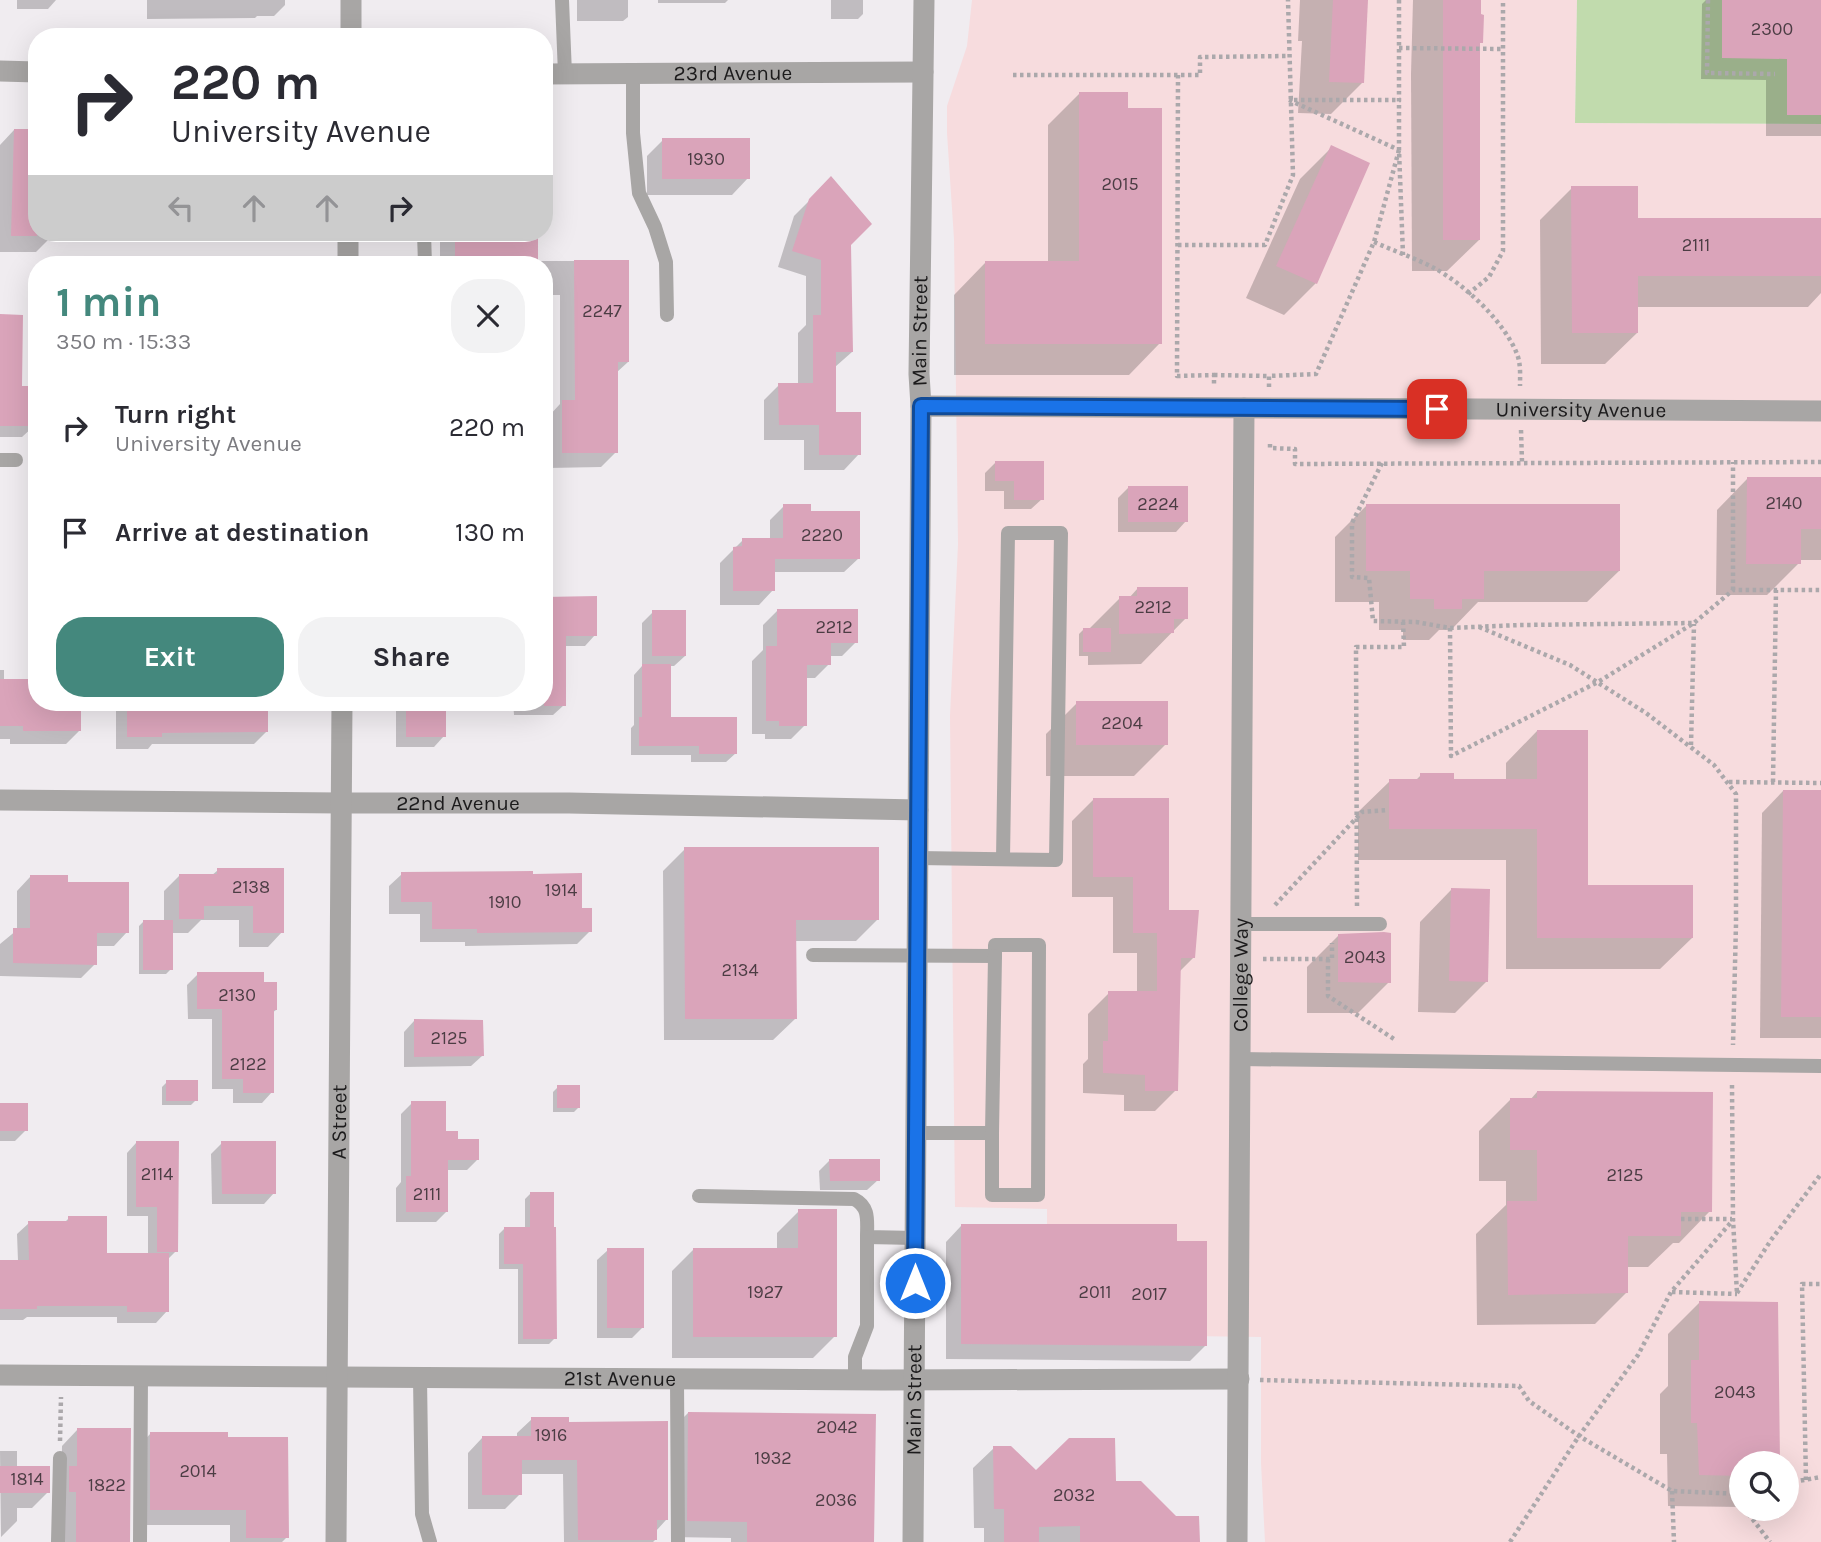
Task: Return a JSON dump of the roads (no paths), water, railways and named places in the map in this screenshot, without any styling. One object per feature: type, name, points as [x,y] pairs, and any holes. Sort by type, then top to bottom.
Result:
[{"type":"street","points":[[351,0],[351,28]]},
{"type":"street","name":"Main Street","points":[[913,1542],[921,406],[919,374],[924,0]]},
{"type":"street","points":[[0,71],[28,72]]},
{"type":"street","name":"23rd Avenue","points":[[555,74],[923,72]]},
{"type":"street","name":"University Avenue","points":[[921,406],[1821,411]]},
{"type":"street","name":"College Way","points":[[1237,1542],[1244,408]]},
{"type":"street","name":"A Street","points":[[336,1542],[342,711]]},
{"type":"street","name":"22nd Avenue","points":[[0,800],[569,803],[918,810]]},
{"type":"street","name":"21st Avenue","points":[[0,1375],[1238,1379]]},
{"type":"lane","points":[[555,74],[562,0]]},
{"type":"lane","points":[[633,74],[633,133],[639,193],[656,227],[666,262],[667,315]]},
{"type":"lane","points":[[0,460],[16,460]]},
{"type":"lane","points":[[918,858],[1056,860],[1061,533],[1008,533],[1003,859]]},
{"type":"lane","points":[[1241,915],[1380,924]]},
{"type":"lane","points":[[995,945],[1039,945],[1038,1195],[992,1195],[995,956],[995,945]]},
{"type":"lane","points":[[813,955],[995,956]]},
{"type":"lane","points":[[1240,1059],[1821,1066]]},
{"type":"lane","points":[[916,1133],[992,1133]]},
{"type":"lane","points":[[699,1196],[854,1199],[863,1203],[867,1211],[867,1326],[855,1357],[855,1379]]},
{"type":"lane","points":[[867,1237],[916,1238]]},
{"type":"lane","points":[[140,1542],[141,1376]]},
{"type":"lane","points":[[419,1378],[422,1514],[430,1542]]},
{"type":"lane","points":[[677,1379],[678,1542]]},
{"type":"lane","points":[[58,1542],[60,1458]]}]
